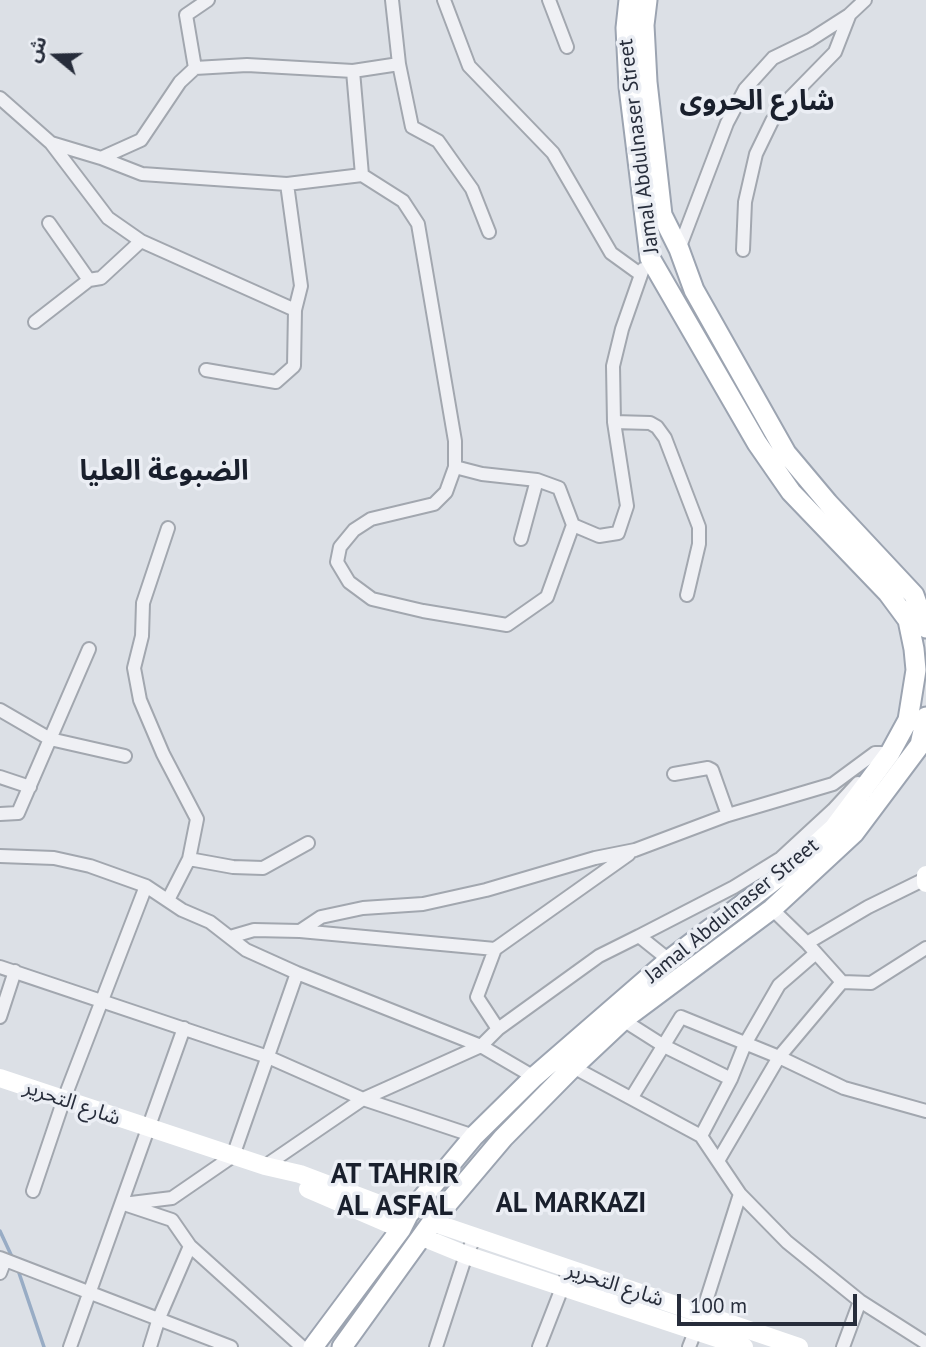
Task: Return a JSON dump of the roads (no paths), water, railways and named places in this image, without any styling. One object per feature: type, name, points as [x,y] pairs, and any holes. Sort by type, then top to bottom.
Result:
[{"type":"main road","name":"Jamal Abdulnaser Street","points":[[313,1347],[404,1222],[474,1136],[534,1077],[669,960],[788,870],[834,828],[908,720],[916,670],[908,620],[888,593],[792,492],[757,443],[645,266],[629,87],[626,28],[629,0]]},
{"type":"main road","name":"Jamal Abdulnaser Street","points":[[647,0],[644,25],[647,82],[662,215],[679,249],[694,290],[786,453],[828,503],[920,597],[926,628]]},
{"type":"main road","points":[[645,266],[653,246],[662,240],[667,240],[679,249]]},
{"type":"main road","name":"Jamal Abdulnaser Street","points":[[342,1347],[427,1229],[503,1138],[573,1067],[623,1020],[772,909],[853,833],[923,745],[926,717]]},
{"type":"main road","points":[[889,750],[923,745]]},
{"type":"main road","name":"شارع التحرير","points":[[0,1078],[233,1156],[300,1174],[404,1222]]},
{"type":"main road","name":"شارع التحرير","points":[[427,1229],[475,1237],[566,1278]]},
{"type":"main road","name":"شارع التحرير","points":[[427,1229],[466,1255],[566,1278],[699,1322],[799,1347]]},
{"type":"main road","name":"شارع التحرير","points":[[699,1322],[744,1347]]},
{"type":"street","points":[[195,68],[186,15],[208,0]]},
{"type":"street","points":[[392,0],[399,64],[412,127],[438,141],[472,189],[489,232]]},
{"type":"street","points":[[443,0],[469,66],[553,153],[611,253],[645,266],[622,329],[613,366],[614,422],[627,506],[618,533],[599,536],[573,525]]},
{"type":"street","points":[[549,0],[566,47]]},
{"type":"street","points":[[679,249],[727,123],[745,89],[773,58],[810,40],[849,15],[865,0]]},
{"type":"street","points":[[743,250],[745,202],[756,154],[772,121],[790,98],[835,52],[849,15]]},
{"type":"street","points":[[102,158],[141,140],[180,82],[195,68],[247,65],[353,71],[399,64]]},
{"type":"street","points":[[353,71],[362,175]]},
{"type":"street","points":[[0,99],[51,143],[108,218],[141,241],[295,310]]},
{"type":"street","points":[[51,143],[102,158],[142,174],[287,184],[362,175],[403,201],[418,224],[455,441],[455,467],[446,492],[434,504],[372,519],[354,530],[340,547],[337,562],[349,582],[372,599],[423,611],[507,625],[547,597],[573,525],[559,488],[537,480],[482,474],[455,467]]},
{"type":"street","points":[[206,370],[276,382],[294,366],[295,310],[301,286],[287,184]]},
{"type":"street","points":[[49,223],[89,280]]},
{"type":"street","points":[[35,322],[89,280],[101,278],[141,241]]},
{"type":"street","points":[[614,422],[650,423],[657,427],[665,438],[699,527],[699,544],[687,595]]},
{"type":"street","points":[[521,539],[537,480]]},
{"type":"street","points":[[168,528],[143,603],[142,636],[134,668],[140,700],[163,754],[197,819],[189,859],[168,901]]},
{"type":"street","points":[[0,814],[18,813],[89,649]]},
{"type":"street","points":[[0,710],[50,739],[125,756]]},
{"type":"street","points":[[300,931],[321,917],[363,908],[423,904],[486,890],[595,858],[635,850],[728,815],[833,783],[875,753],[889,750]]},
{"type":"street","points":[[265,1166],[363,1099],[481,1046],[498,1029],[599,956],[734,887],[781,858],[833,810],[889,750]]},
{"type":"street","points":[[674,774],[708,768],[712,770],[728,815]]},
{"type":"street","points":[[0,777],[30,787]]},
{"type":"street","points":[[189,859],[233,867],[263,868],[308,843]]},
{"type":"street","points":[[498,1029],[477,998],[495,949],[635,850]]},
{"type":"street","points":[[0,856],[54,858],[90,866],[146,886],[168,901],[210,922],[246,950],[481,1046],[534,1077]]},
{"type":"street","points":[[807,943],[868,907],[926,879]]},
{"type":"street","points":[[33,1191],[64,1100],[146,886]]},
{"type":"street","points":[[772,909],[842,982],[871,983],[926,948]]},
{"type":"street","points":[[230,937],[254,930],[300,931],[495,949]]},
{"type":"street","points":[[639,936],[669,960]]},
{"type":"street","points":[[701,1136],[745,1044],[779,985],[816,953]]},
{"type":"street","points":[[0,967],[268,1057],[363,1099],[474,1136]]},
{"type":"street","points":[[0,1017],[15,971]]},
{"type":"street","points":[[123,1204],[172,1198],[233,1156],[297,973]]},
{"type":"street","points":[[718,1161],[779,1057],[842,982]]},
{"type":"street","points":[[632,1097],[681,1017],[844,1087],[926,1111]]},
{"type":"street","points":[[623,1020],[664,1046],[730,1079]]},
{"type":"street","points":[[70,1347],[184,1028]]},
{"type":"street","points":[[573,1067],[701,1136],[740,1195],[787,1242],[860,1301],[926,1343]]},
{"type":"street","points":[[689,1347],[740,1195]]},
{"type":"street","points":[[123,1204],[172,1220],[190,1246],[302,1347]]},
{"type":"street","points":[[436,1347],[466,1255],[475,1237]]},
{"type":"street","points":[[150,1347],[159,1318],[190,1246]]},
{"type":"street","points":[[0,1273],[2,1259],[231,1347]]},
{"type":"street","points":[[539,1347],[566,1278]]},
{"type":"street","points":[[843,1347],[860,1301]]},
{"type":"waterway","points":[[0,1231],[13,1259]]},
{"type":"waterway","points":[[18,1270],[44,1347]]},
{"type":"district","name":"شارع الحروى","points":[[757,102]]},
{"type":"district","name":"الضبوعة العليا","points":[[164,472]]},
{"type":"district","name":"AT TAHRIR AL ASFAL","points":[[395,1191]]},
{"type":"district","name":"AL MARKAZI","points":[[571,1204]]}]
